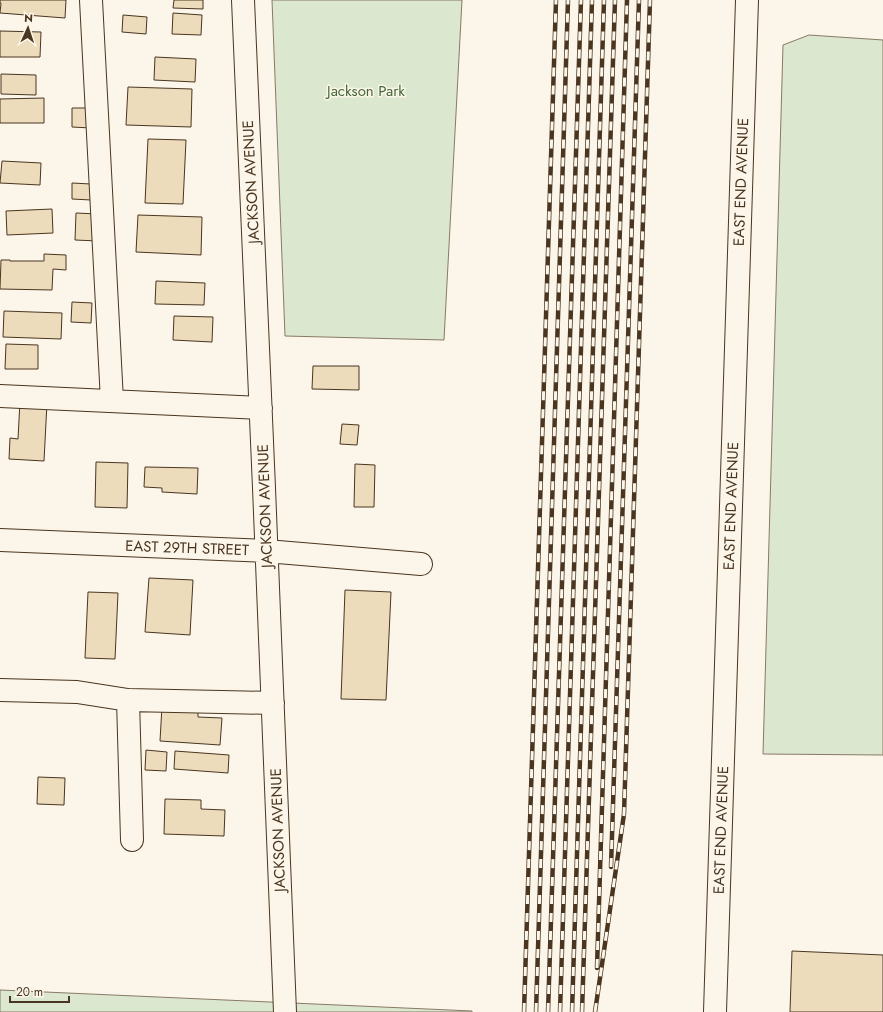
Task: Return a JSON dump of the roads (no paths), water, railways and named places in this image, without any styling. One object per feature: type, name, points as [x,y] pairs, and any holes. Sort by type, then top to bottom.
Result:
[{"type":"street","points":[[91,0],[112,401]]},
{"type":"street","name":"JACKSON AVENUE","points":[[243,0],[286,1012]]},
{"type":"street","name":"EAST END AVENUE","points":[[715,1012],[747,0]]},
{"type":"street","points":[[0,396],[261,408]]},
{"type":"street","name":"EAST 29TH STREET","points":[[0,540],[266,551],[421,564]]},
{"type":"street","points":[[0,690],[77,692],[128,700],[273,703]]},
{"type":"street","points":[[128,700],[132,840]]},
{"type":"railway","points":[[524,1012],[556,0]]},
{"type":"railway","points":[[536,1012],[568,0]]},
{"type":"railway","points":[[548,1012],[581,0]]},
{"type":"railway","points":[[560,1012],[592,0]]},
{"type":"railway","points":[[572,1012],[604,0]]},
{"type":"railway","points":[[582,1012],[615,0]]},
{"type":"railway","points":[[597,968],[627,0]]},
{"type":"railway","points":[[611,867],[639,0]]},
{"type":"railway","points":[[595,1012],[624,814],[650,0]]},
{"type":"park label","name":"Jackson Park","points":[[366,91]]}]
